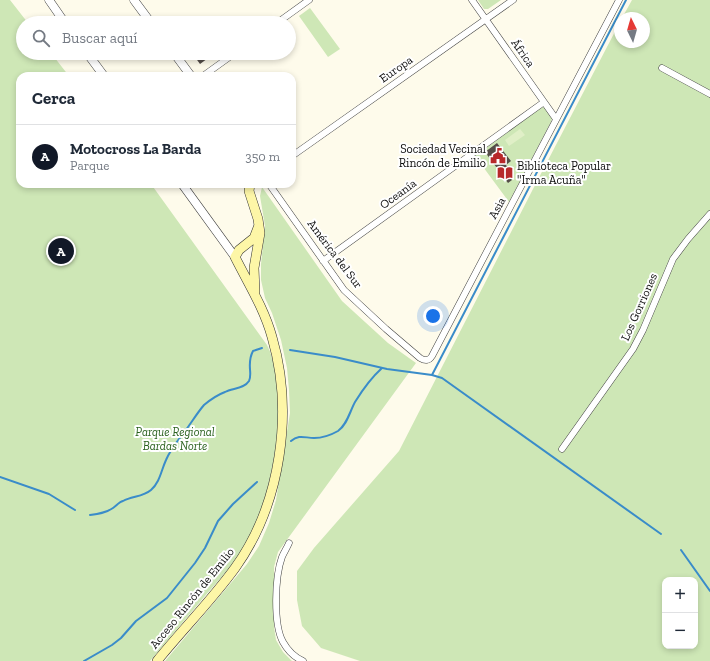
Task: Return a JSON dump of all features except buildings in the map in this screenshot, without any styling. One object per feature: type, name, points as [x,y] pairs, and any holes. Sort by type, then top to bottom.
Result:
[{"type":"main road","name":"Acceso Rincón de Emilio","points":[[249,188],[259,225],[260,238],[254,268],[256,297]]},
{"type":"main road","points":[[235,257],[239,250],[254,238],[259,225]]},
{"type":"main road","name":"Acceso Rincón de Emilio","points":[[157,661],[235,567],[257,528],[272,486],[281,439],[282,394],[278,365],[272,336],[256,297],[235,257]]},
{"type":"street","points":[[49,0],[61,16]]},
{"type":"street","points":[[287,16],[309,0]]},
{"type":"street","name":"África","points":[[472,0],[556,119]]},
{"type":"street","name":"Europa","points":[[296,153],[513,0]]},
{"type":"street","name":"Asia","points":[[427,360],[432,356],[619,0]]},
{"type":"street","points":[[138,1],[147,16]]},
{"type":"street","points":[[92,60],[101,72]]},
{"type":"street","points":[[179,60],[188,72]]},
{"type":"street","points":[[209,72],[225,60]]},
{"type":"street","points":[[662,68],[710,94]]},
{"type":"street","name":"Oceanía","points":[[323,261],[544,102]]},
{"type":"street","name":"Acceso Rincón de Emilio","points":[[185,188],[235,257]]},
{"type":"street","name":"América del Sur","points":[[272,188],[349,296],[420,358],[427,360]]},
{"type":"street","name":"Los Gorriones","points":[[562,449],[633,349],[644,330],[673,259],[688,238],[710,214]]},
{"type":"street","points":[[289,543],[282,557],[278,572],[276,603],[278,627],[283,642],[294,656],[303,661]]},
{"type":"green space","name":"Parque Regional Bardas Norte","points":[[0,0],[10,0],[23,16],[16,16],[16,60],[56,60],[66,72],[16,72],[16,188],[154,188],[267,345],[274,363],[279,407],[278,428],[271,472],[264,500],[254,528],[233,563],[150,661],[0,661]]},
{"type":"green space","points":[[478,0],[501,0],[488,9],[484,9]]},
{"type":"green space","points":[[632,0],[710,0],[710,661],[360,661],[321,648],[302,626],[297,600],[297,571],[314,548],[399,451],[614,34],[614,48],[650,48],[650,12],[625,12]]},
{"type":"green space","points":[[310,8],[340,49],[328,57],[299,16]]},
{"type":"green space","points":[[542,107],[545,108],[552,118],[551,122],[509,202],[475,156]]},
{"type":"green space","points":[[520,129],[525,135],[509,146],[505,140]]},
{"type":"green space","points":[[263,188],[342,301],[388,343],[416,363],[278,552],[274,567],[274,627],[276,640],[283,652],[292,661],[165,661],[247,564],[259,546],[269,523],[276,500],[290,413],[289,390],[287,368],[281,340],[272,313],[265,298],[261,280],[265,226],[260,196]]},
{"type":"waterway","points":[[432,375],[626,0]]},
{"type":"waterway","points":[[90,515],[108,511],[119,503],[145,494],[151,490],[158,480],[170,451],[204,405],[219,395],[247,384],[250,378],[250,360],[253,351],[262,348]]},
{"type":"waterway","points":[[290,350],[335,357],[387,369],[432,375],[442,378],[661,534]]},
{"type":"waterway","points":[[291,441],[299,437],[323,437],[338,431],[346,422],[361,393],[382,368]]},
{"type":"waterway","points":[[0,477],[49,494],[75,510]]},
{"type":"waterway","points":[[84,661],[112,645],[121,638],[136,621],[167,598],[205,548],[218,521],[233,504],[257,482]]},
{"type":"waterway","points":[[681,550],[710,591]]},
{"type":"place","name":"Sociedad Vecinal Rincón de Emilio","points":[[498,156]]},
{"type":"place","name":"Biblioteca Popular \"Irma Acuña\"","points":[[505,173]]},
{"type":"place","name":"Motocross La Barda","points":[[61,251]]}]
